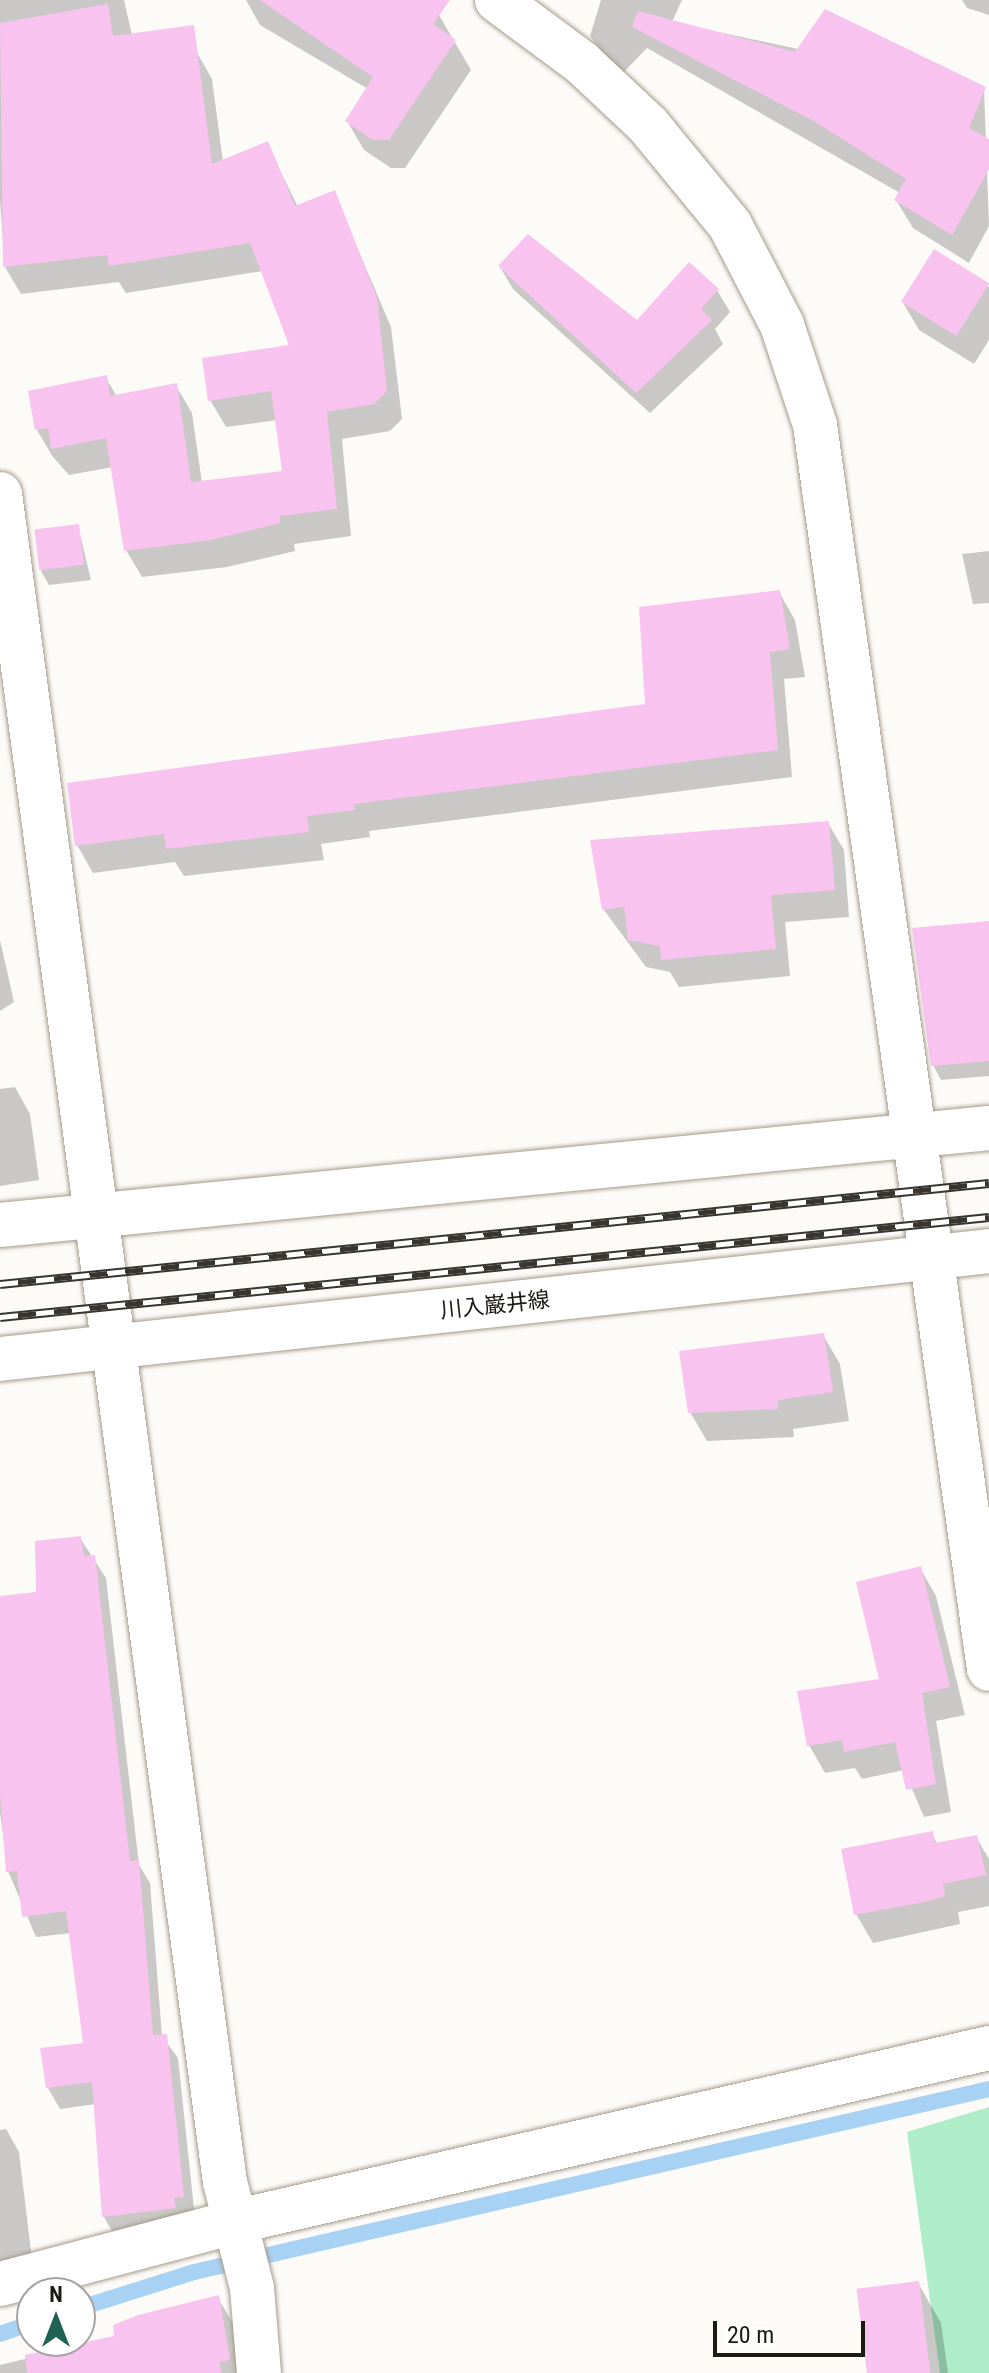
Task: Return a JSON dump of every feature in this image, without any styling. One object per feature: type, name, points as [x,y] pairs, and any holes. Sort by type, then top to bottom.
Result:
[{"type":"street","points":[[497,0],[582,63],[648,125],[730,225],[782,325],[815,425],[919,1135],[929,1257],[989,1669]]},
{"type":"street","points":[[0,494],[96,1215],[118,1348],[259,2373]]},
{"type":"street","points":[[0,1225],[989,1128]]},
{"type":"street","name":"川入巌井線","points":[[0,1359],[989,1251]]},
{"type":"street","points":[[0,2284],[240,2248],[989,2048]]},
{"type":"green space","points":[[989,2107],[989,2373],[940,2373],[907,2132]]},
{"type":"building","points":[[260,0],[450,0],[433,24],[456,40],[389,140],[373,140],[345,121],[373,77]]},
{"type":"building","points":[[108,4],[113,36],[194,25],[212,164],[268,141],[295,206],[335,190],[377,298],[387,391],[374,404],[327,412],[337,509],[280,516],[280,523],[211,540],[124,551],[106,438],[51,449],[48,428],[35,430],[28,391],[107,375],[110,396],[177,383],[191,482],[282,471],[271,391],[208,401],[202,358],[289,345],[250,243],[109,266],[107,255],[3,267],[0,23]]},
{"type":"building","points":[[825,9],[986,87],[969,128],[989,139],[989,169],[952,235],[894,200],[906,179],[812,120],[632,27],[638,11],[795,52]]},
{"type":"building","points":[[528,234],[637,320],[689,262],[719,289],[701,309],[712,320],[636,393],[498,266]]},
{"type":"building","points":[[934,249],[989,283],[956,336],[901,302]]},
{"type":"building","points":[[79,524],[84,565],[39,570],[34,529]]},
{"type":"building","points":[[780,590],[790,649],[770,652],[778,750],[354,804],[355,810],[307,816],[309,832],[166,849],[164,834],[75,846],[67,783],[645,704],[639,607]]},
{"type":"building","points":[[829,821],[835,890],[771,895],[776,949],[661,960],[660,946],[628,940],[624,907],[602,910],[590,840]]},
{"type":"building","points":[[989,921],[989,1061],[931,1066],[912,928]]},
{"type":"building","points":[[824,1333],[833,1392],[778,1400],[778,1409],[688,1413],[679,1351]]},
{"type":"building","points":[[81,1536],[84,1556],[95,1555],[130,1861],[139,1860],[153,2035],[167,2034],[184,2197],[174,2198],[176,2208],[102,2217],[92,2082],[46,2088],[40,2048],[83,2043],[66,1911],[22,1917],[17,1871],[6,1872],[0,1795],[0,1596],[36,1592],[35,1541]]},
{"type":"building","points":[[921,1566],[950,1687],[922,1693],[936,1784],[906,1790],[895,1742],[844,1752],[842,1740],[807,1746],[797,1691],[879,1679],[856,1582]]},
{"type":"building","points":[[933,1831],[935,1843],[977,1835],[986,1875],[943,1884],[945,1896],[854,1915],[841,1849]]},
{"type":"building","points":[[919,2281],[930,2373],[867,2373],[856,2289]]},
{"type":"building","points":[[219,2295],[230,2360],[219,2362],[222,2373],[27,2373],[25,2357],[96,2357],[96,2340],[114,2336],[113,2325],[138,2315]]},
{"type":"waterway","points":[[96,2303],[194,2272],[989,2089]]},
{"type":"waterway","points":[[0,2334],[16,2328]]},
{"type":"railway","points":[[0,1284],[989,1183]]},
{"type":"railway","points":[[0,1317],[989,1217]]}]
